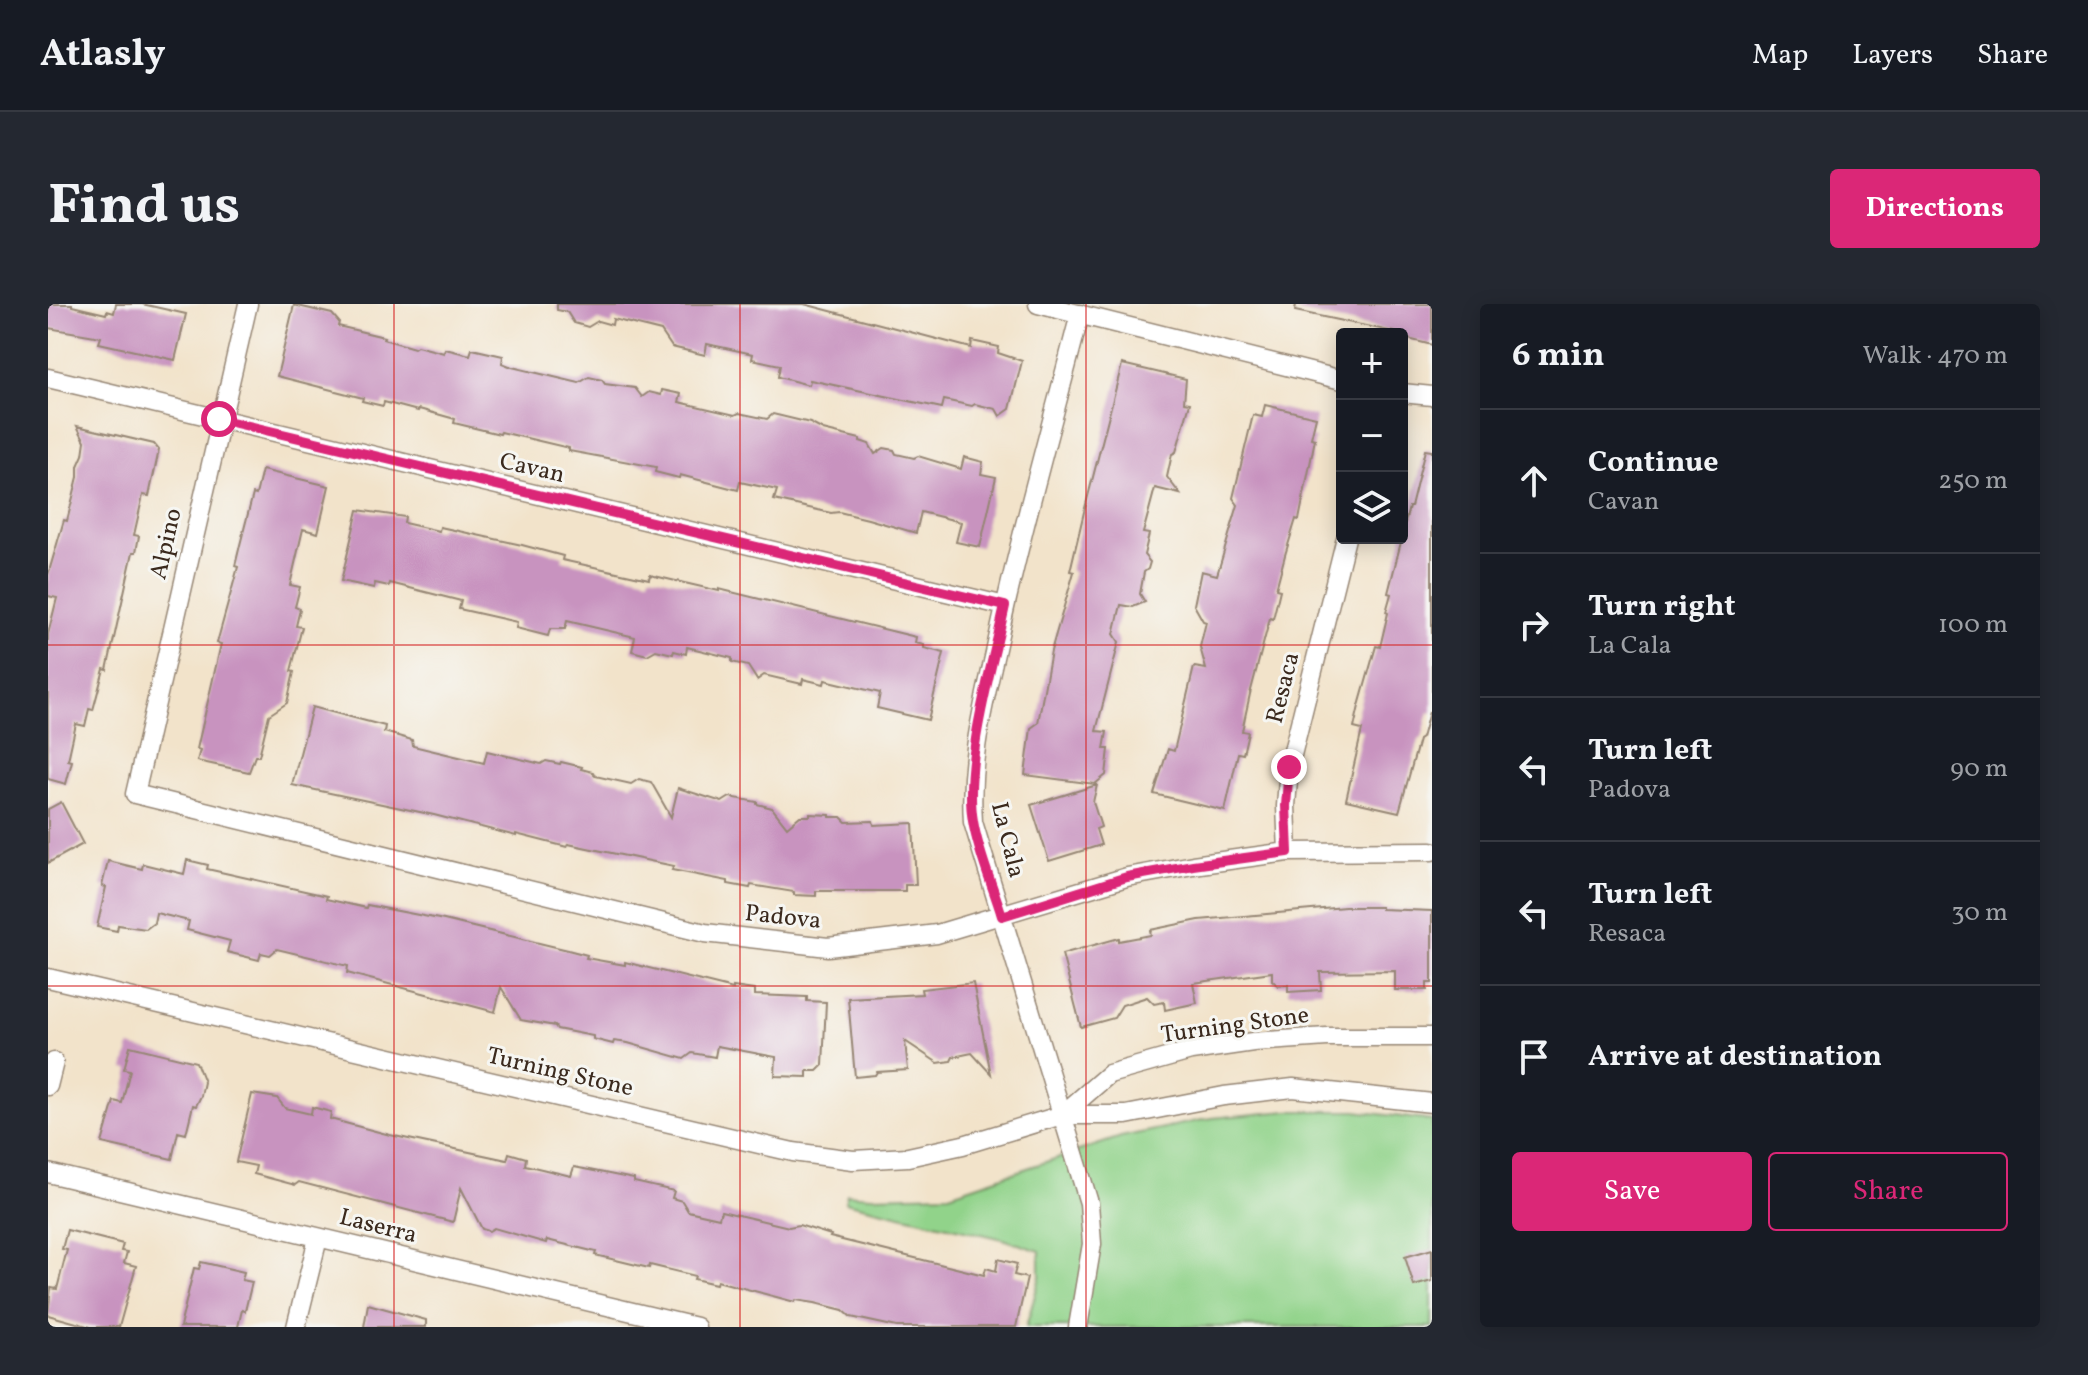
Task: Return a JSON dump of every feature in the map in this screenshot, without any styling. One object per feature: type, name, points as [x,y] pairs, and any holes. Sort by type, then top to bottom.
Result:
[{"type":"street","name":"Alpino","points":[[135,794],[219,419],[248,304]]},
{"type":"street","points":[[1038,304],[1336,378]]},
{"type":"street","name":"La Cala","points":[[1078,1327],[1092,1244],[1089,1203],[973,822],[971,782],[977,738],[1005,606],[1080,314]]},
{"type":"street","name":"Cavan","points":[[48,378],[1005,606]]},
{"type":"street","points":[[1408,394],[1432,396]]},
{"type":"street","name":"Resaca","points":[[1288,852],[1286,806],[1289,767],[1345,544]]},
{"type":"street","name":"Padova","points":[[135,794],[705,933],[828,947],[937,934],[1127,877],[1193,865],[1288,852],[1432,851]]},
{"type":"street","name":"Turning Stone","points":[[48,978],[793,1152],[853,1160],[908,1157],[963,1145],[1062,1115],[1126,1115],[1224,1096],[1293,1088],[1432,1103]]},
{"type":"street","name":"Turning Stone","points":[[1062,1115],[1109,1074],[1191,1051],[1253,1042],[1327,1037],[1432,1037]]},
{"type":"street","points":[[48,1086],[54,1062]]},
{"type":"street","name":"Laserra","points":[[48,1173],[658,1322],[696,1327]]},
{"type":"street","points":[[296,1327],[318,1238]]},
{"type":"green space","points":[[1288,1111],[1356,1111],[1432,1121],[1432,1327],[1026,1327],[1040,1277],[1040,1251],[1003,1239],[845,1202],[847,1194],[949,1194],[1121,1137],[1212,1118]]},
{"type":"building","points":[[48,304],[72,304],[106,314],[107,311],[114,313],[116,304],[142,304],[186,314],[175,360],[99,343],[101,337],[48,328]]},
{"type":"building","points":[[557,304],[804,304],[971,348],[972,341],[999,347],[998,353],[1022,361],[1010,409],[1000,416],[996,409],[975,404],[944,400],[942,408],[810,380],[809,385],[778,377],[780,365],[752,359],[753,354],[707,344],[705,355],[672,347],[661,331],[613,319],[612,325],[598,321],[588,327],[574,323],[567,312],[557,310]]},
{"type":"building","points":[[1296,304],[1432,304],[1432,345],[1408,339],[1408,328],[1376,328],[1295,311]]},
{"type":"building","points":[[294,305],[332,314],[339,322],[338,326],[414,348],[417,346],[444,353],[445,349],[470,355],[472,349],[503,356],[502,363],[512,367],[579,383],[589,377],[602,380],[605,384],[635,388],[642,397],[649,392],[661,395],[662,390],[681,394],[679,402],[735,415],[739,413],[767,419],[773,414],[810,423],[823,430],[860,439],[869,444],[875,454],[884,448],[894,450],[896,454],[918,456],[961,469],[964,457],[983,462],[981,474],[996,477],[980,547],[956,542],[961,522],[921,512],[916,533],[839,512],[831,513],[774,500],[777,490],[740,482],[738,490],[680,475],[679,478],[655,472],[656,467],[569,451],[569,448],[454,423],[455,419],[419,409],[384,402],[383,406],[277,376]]},
{"type":"building","points":[[1122,364],[1186,379],[1184,402],[1190,403],[1167,477],[1180,494],[1155,488],[1143,533],[1149,534],[1144,555],[1150,562],[1144,572],[1140,594],[1145,602],[1133,607],[1121,605],[1114,634],[1119,642],[1096,731],[1107,732],[1104,749],[1109,749],[1106,775],[1095,784],[1025,775],[1031,728],[1038,723],[1051,651],[1074,572],[1070,571]]},
{"type":"building","points":[[1265,405],[1316,417],[1311,438],[1315,439],[1299,520],[1296,519],[1285,555],[1276,589],[1280,590],[1273,619],[1270,618],[1250,694],[1242,731],[1248,732],[1243,754],[1238,753],[1225,811],[1154,794],[1168,749],[1174,751],[1194,667],[1206,669],[1200,647],[1206,622],[1194,605],[1201,571],[1217,575],[1238,505],[1233,498],[1253,415],[1262,417]]},
{"type":"building","points":[[77,426],[154,444],[159,450],[149,496],[143,495],[134,535],[139,536],[136,552],[133,552],[107,670],[104,669],[93,710],[89,709],[85,726],[76,724],[66,784],[48,779],[48,634],[57,598],[48,596],[48,575],[64,520],[67,521],[83,455],[85,441]]},
{"type":"building","points":[[1425,450],[1432,451],[1432,713],[1429,712],[1419,740],[1399,812],[1346,800],[1362,730],[1354,728],[1376,646],[1380,647],[1391,594],[1388,593],[1400,544],[1408,544],[1408,511]]},
{"type":"building","points":[[262,470],[329,486],[318,533],[303,529],[290,585],[300,587],[295,607],[300,609],[296,626],[302,627],[287,703],[269,715],[259,756],[255,756],[249,772],[197,761],[200,750],[197,749],[221,644],[217,643],[238,567],[235,566],[253,494],[256,495]]},
{"type":"building","points":[[358,510],[405,517],[404,523],[439,531],[440,527],[522,545],[563,556],[562,560],[649,579],[650,575],[719,589],[916,637],[915,643],[944,653],[928,720],[877,708],[880,693],[825,680],[824,684],[803,679],[802,684],[764,675],[757,680],[748,666],[732,662],[732,658],[687,647],[686,654],[656,650],[647,655],[632,651],[635,637],[567,621],[565,629],[550,629],[548,636],[516,628],[517,622],[459,609],[461,601],[390,583],[389,586],[375,583],[374,588],[341,581]]},
{"type":"building","points":[[312,707],[385,726],[384,732],[412,740],[413,746],[484,763],[487,751],[541,764],[546,761],[561,762],[582,767],[595,776],[631,784],[639,779],[651,782],[671,817],[678,788],[722,802],[730,797],[757,802],[772,808],[787,827],[800,816],[810,814],[841,817],[846,822],[873,821],[874,825],[913,823],[916,885],[905,885],[905,891],[816,891],[816,896],[794,895],[794,892],[751,885],[750,888],[672,870],[674,866],[568,844],[567,847],[292,785]]},
{"type":"building","points":[[1097,785],[1093,802],[1101,827],[1096,829],[1101,845],[1049,861],[1031,805]]},
{"type":"building","points":[[61,802],[83,844],[48,863],[48,809]]},
{"type":"building","points":[[187,860],[208,865],[207,869],[327,896],[326,899],[444,920],[587,955],[586,958],[625,965],[625,962],[733,989],[755,990],[755,995],[807,997],[807,1001],[826,1002],[823,1065],[817,1071],[807,1071],[807,1077],[775,1076],[776,1057],[717,1046],[715,1057],[692,1053],[684,1059],[628,1043],[614,1041],[613,1044],[555,1026],[521,1020],[501,987],[495,1012],[347,973],[348,966],[277,949],[270,955],[261,953],[259,960],[227,952],[230,941],[187,930],[189,921],[156,913],[154,923],[146,929],[118,925],[117,931],[97,927],[108,861],[142,869],[143,864],[184,874]]},
{"type":"building","points":[[1345,907],[1432,911],[1432,983],[1427,983],[1427,990],[1395,990],[1395,971],[1320,972],[1321,990],[1288,992],[1288,985],[1278,986],[1272,980],[1272,972],[1193,983],[1197,1003],[1165,1010],[1164,1002],[1154,1004],[1147,997],[1122,1005],[1114,1018],[1081,1027],[1062,954],[1119,938],[1119,941],[1151,935],[1150,930],[1199,920]]},
{"type":"building","points":[[973,983],[991,1074],[972,1053],[938,1063],[905,1041],[908,1070],[855,1077],[848,998],[922,994],[921,989]]},
{"type":"building","points":[[130,1046],[196,1062],[204,1082],[201,1096],[196,1106],[193,1105],[186,1134],[178,1132],[172,1159],[102,1143],[114,1101],[122,1103],[130,1070],[124,1069]]},
{"type":"building","points":[[252,1094],[277,1098],[285,1108],[311,1114],[312,1107],[331,1112],[330,1119],[390,1135],[507,1160],[509,1153],[526,1158],[525,1165],[571,1176],[574,1167],[634,1179],[634,1182],[674,1191],[672,1198],[682,1201],[688,1211],[719,1218],[721,1211],[789,1227],[799,1225],[830,1237],[984,1275],[986,1268],[996,1271],[998,1259],[1017,1264],[1014,1275],[1027,1278],[1016,1327],[897,1327],[851,1317],[843,1310],[815,1303],[795,1302],[717,1281],[716,1284],[694,1279],[695,1276],[650,1265],[649,1268],[494,1228],[489,1231],[482,1229],[461,1188],[453,1222],[299,1182],[295,1185],[254,1174],[256,1166],[236,1162]]},
{"type":"building","points":[[67,1230],[123,1244],[121,1251],[127,1252],[124,1263],[136,1266],[119,1327],[91,1327],[48,1315],[51,1288],[57,1289],[67,1250],[62,1249]]},
{"type":"building","points":[[1432,1249],[1432,1281],[1414,1286],[1405,1257]]},
{"type":"building","points":[[201,1262],[244,1272],[242,1280],[252,1282],[238,1327],[180,1327],[194,1268],[199,1269]]},
{"type":"building","points":[[368,1304],[426,1320],[426,1327],[364,1327]]},
{"type":"route","points":[[219,419],[1005,606],[977,738],[971,782],[973,822],[1002,916],[1127,877],[1288,852],[1286,806],[1289,767]]}]
